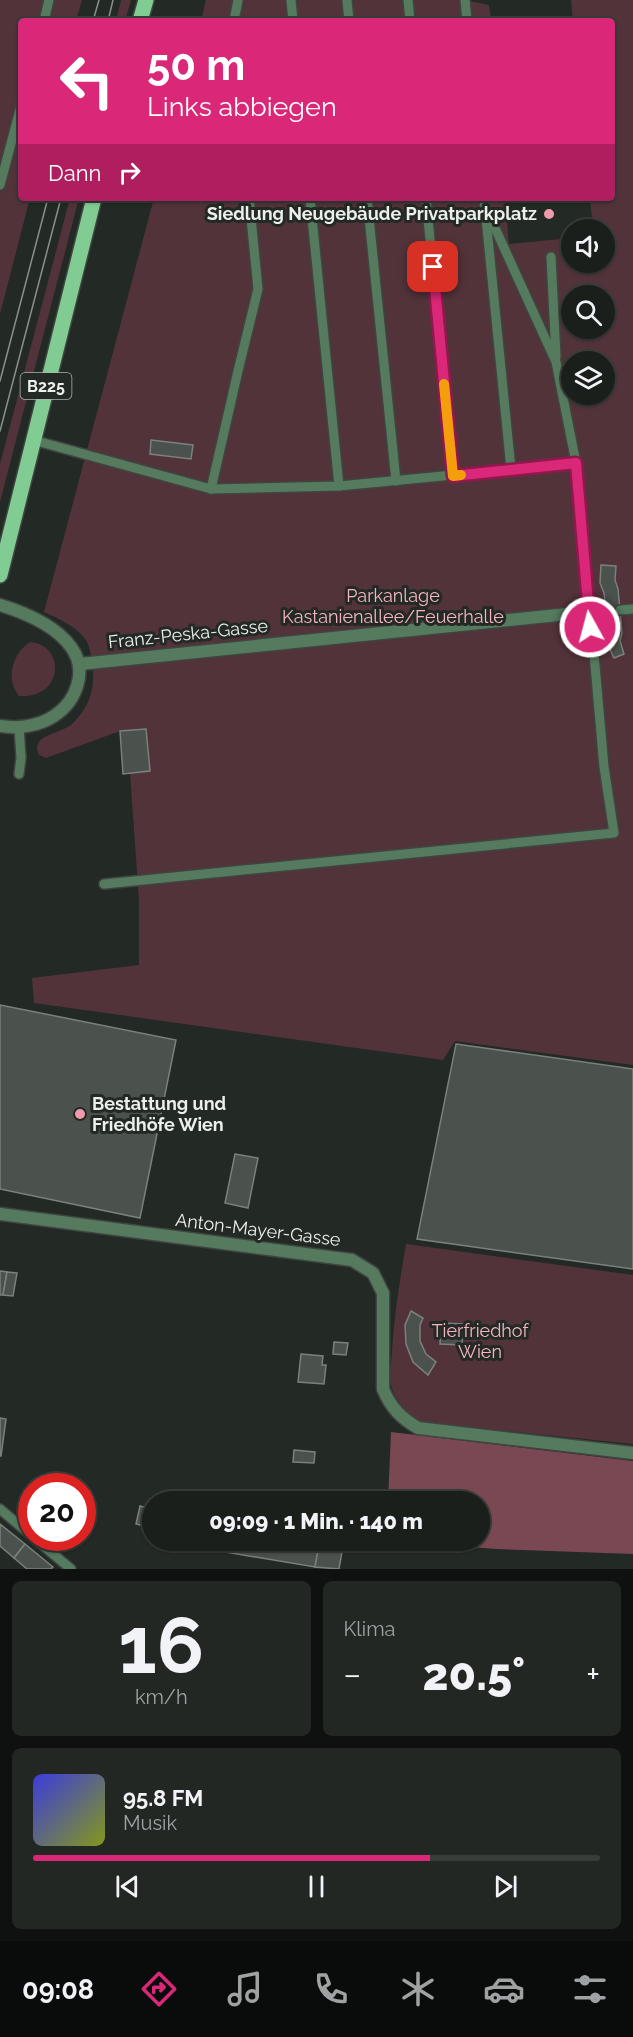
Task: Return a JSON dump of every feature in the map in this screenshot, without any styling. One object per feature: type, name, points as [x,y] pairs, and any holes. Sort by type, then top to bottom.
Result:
[{"type":"main road","points":[[141,18],[146,0]]},
{"type":"main road","name":"B225","points":[[0,575],[93,201]]},
{"type":"street","points":[[0,605],[46,624],[60,634],[73,649],[80,664],[79,683],[65,707],[54,716],[42,722],[18,727],[0,726]]},
{"type":"street","name":"Franz-Peska-Gasse","points":[[80,664],[587,612]]},
{"type":"street","name":"Anton-Mayer-Gasse","points":[[0,1214],[352,1260],[373,1274],[383,1293],[383,1389],[388,1403],[402,1418],[418,1428],[633,1453]]},
{"type":"lane","points":[[45,18],[49,0]]},
{"type":"lane","points":[[235,18],[238,0]]},
{"type":"lane","points":[[291,0],[293,18]]},
{"type":"lane","points":[[347,0],[349,18]]},
{"type":"lane","points":[[408,0],[410,18]]},
{"type":"lane","points":[[465,0],[467,18]]},
{"type":"lane","points":[[0,185],[18,117]]},
{"type":"lane","points":[[211,489],[258,289],[249,201]]},
{"type":"lane","points":[[310,201],[339,486]]},
{"type":"lane","points":[[367,201],[396,481]]},
{"type":"lane","points":[[426,201],[453,476]]},
{"type":"lane","points":[[485,202],[512,470]]},
{"type":"lane","points":[[485,202],[556,362]]},
{"type":"lane","points":[[104,884],[614,833],[604,767],[593,643],[587,612],[576,463],[556,362],[551,257]]},
{"type":"lane","points":[[33,440],[211,489],[339,486],[576,463]]},
{"type":"lane","points":[[620,610],[633,609]]},
{"type":"lane","points":[[587,612],[606,611]]},
{"type":"lane","points":[[18,727],[20,774]]},
{"type":"lane","points":[[0,1509],[18,1524]]},
{"type":"lane","points":[[50,1551],[71,1569]]},
{"type":"green space","points":[[0,0],[82,0],[77,18],[18,18],[18,201],[29,201],[0,314]]},
{"type":"green space","points":[[121,0],[131,0],[126,18],[117,18]]},
{"type":"green space","points":[[206,0],[465,0],[489,5],[491,18],[202,18]]},
{"type":"green space","name":"Parkanlage Kastanienallee/Feuerhalle","points":[[571,0],[633,0],[633,1065],[455,1041],[443,1060],[34,1003],[32,978],[139,965],[139,900],[130,773],[150,771],[146,729],[120,731],[46,758],[39,755],[37,747],[41,740],[71,725],[78,718],[87,704],[92,688],[92,662],[86,640],[72,627],[44,612],[153,201],[505,201],[509,244],[561,239],[561,273],[615,273],[615,219],[592,219],[590,201],[615,201],[615,18],[573,18]]},
{"type":"green space","points":[[69,201],[78,201],[0,502],[0,464]]},
{"type":"green space","points":[[30,642],[42,645],[50,652],[55,671],[52,681],[45,689],[34,695],[19,696],[12,682],[12,667],[19,653]]},
{"type":"green space","name":"Tierfriedhof Wien","points":[[406,1244],[633,1275],[633,1444],[422,1422],[411,1415],[397,1399],[391,1386],[390,1376],[396,1311]]},
{"type":"shaded area","points":[[391,1432],[633,1461],[633,1554],[490,1548],[490,1491],[388,1491]]},
{"type":"building","points":[[151,440],[193,445],[191,459],[150,454]]},
{"type":"building","points":[[601,565],[616,566],[615,580],[622,633],[620,641],[624,654],[614,658],[606,641],[608,630],[604,593],[600,583]]},
{"type":"building","points":[[146,729],[150,771],[123,774],[120,731]]},
{"type":"building","name":"Bestattung und Friedhöfe Wien","points":[[0,1005],[176,1040],[140,1218],[0,1189]]},
{"type":"building","points":[[456,1044],[633,1069],[633,1269],[417,1239]]},
{"type":"building","points":[[235,1154],[258,1158],[248,1208],[225,1203]]},
{"type":"building","points":[[0,1271],[7,1272],[3,1295],[0,1295]]},
{"type":"building","points":[[7,1272],[17,1273],[13,1296],[3,1295]]},
{"type":"building","points":[[411,1311],[423,1318],[420,1325],[420,1341],[426,1354],[436,1362],[428,1375],[413,1362],[406,1344],[405,1325]]},
{"type":"building","points":[[441,1323],[463,1324],[462,1345],[440,1344]]},
{"type":"building","points":[[334,1342],[348,1343],[346,1355],[333,1354]]},
{"type":"building","points":[[301,1354],[323,1356],[322,1365],[326,1365],[324,1384],[298,1382]]},
{"type":"building","points":[[0,1418],[6,1419],[1,1456],[0,1456]]},
{"type":"building","points":[[294,1450],[315,1452],[314,1463],[293,1462]]},
{"type":"building","points":[[140,1506],[142,1506],[142,1525],[136,1524]]},
{"type":"building","points":[[0,1524],[18,1538],[20,1551],[14,1558],[0,1546]]},
{"type":"building","points":[[20,1551],[34,1551],[53,1567],[51,1569],[27,1569],[14,1558]]},
{"type":"building","points":[[312,1551],[318,1552],[315,1567],[225,1552]]},
{"type":"building","points":[[318,1551],[342,1551],[339,1569],[315,1567]]},
{"type":"tram line","points":[[94,18],[99,0]]},
{"type":"tram line","points":[[109,18],[113,0]]},
{"type":"tram line","points":[[0,381],[47,201]]},
{"type":"tram line","points":[[0,431],[60,201]]},
{"type":"slow traffic","points":[[444,384],[453,476],[461,475]]},
{"type":"place","name":"Siedlung Neugebäude Privatparkplatz","points":[[549,214]]},
{"type":"place","name":"Bestattung und Friedhöfe Wien","points":[[80,1114]]},
{"type":"route","points":[[433,267],[453,476],[576,463],[590,627]]}]
